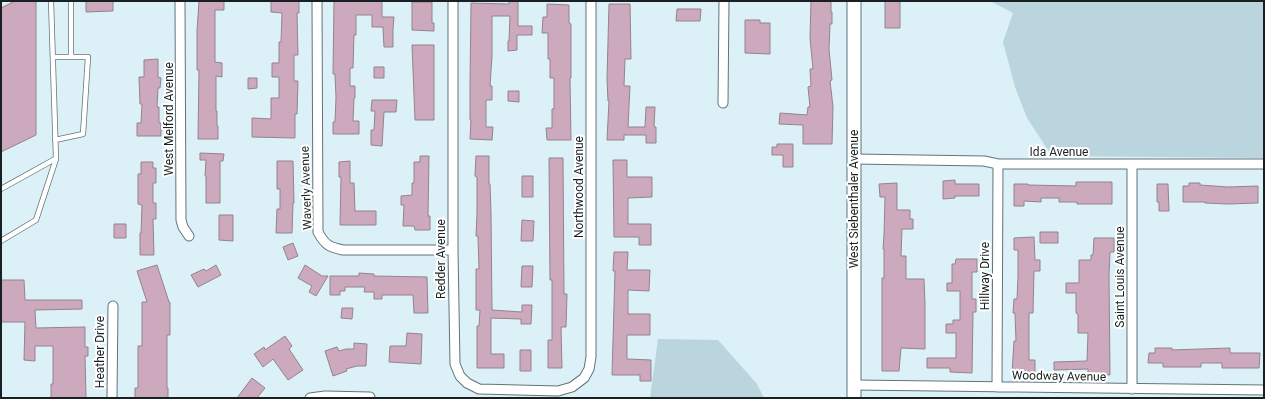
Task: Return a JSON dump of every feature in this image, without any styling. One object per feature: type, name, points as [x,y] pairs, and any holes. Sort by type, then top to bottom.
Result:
[{"type":"main road","name":"West Siebenthaler Avenue","points":[[854,1],[854,392]]},
{"type":"street","name":"West Melford Avenue","points":[[180,1],[181,220],[183,227],[189,236]]},
{"type":"street","name":"Waverly Avenue","points":[[317,1],[318,232],[328,246],[343,250],[453,250]]},
{"type":"street","name":"Redder Avenue","points":[[453,1],[454,359],[457,371],[467,383],[479,389],[558,391],[572,387],[588,372]]},
{"type":"street","name":"Northwood Avenue","points":[[588,372],[591,357],[591,1]]},
{"type":"street","points":[[723,103],[724,1]]},
{"type":"street","name":"Ida Avenue","points":[[854,159],[984,161],[998,164],[1264,164]]},
{"type":"street","name":"Hillway Drive","points":[[997,387],[996,185],[998,164]]},
{"type":"street","name":"Saint Louis Avenue","points":[[1132,165],[1132,389]]},
{"type":"street","name":"Heather Drive","points":[[112,398],[113,306]]},
{"type":"street","name":"Woodway Avenue","points":[[854,392],[997,387],[1264,390]]},
{"type":"street","points":[[310,398],[324,396],[370,397]]},
{"type":"lane","points":[[1,241],[36,220],[56,158],[51,1]]},
{"type":"lane","points":[[71,1],[71,57]]},
{"type":"lane","points":[[53,57],[88,57],[82,134],[55,140]]},
{"type":"lane","points":[[1,189],[56,158]]},
{"type":"shaded area","points":[[990,1],[1264,1],[1264,158],[1052,156],[1027,118],[1015,87],[1003,42],[1013,13]]},
{"type":"shaded area","points":[[658,339],[718,340],[757,384],[764,398],[650,398]]},
{"type":"building","points":[[15,1],[36,1],[36,135],[1,152],[1,8]]},
{"type":"building","points":[[86,1],[113,1],[113,11],[86,12]]},
{"type":"building","points":[[199,1],[224,1],[224,10],[215,10],[215,62],[222,63],[222,77],[216,76],[218,139],[198,139],[199,70],[197,70],[197,31]]},
{"type":"building","points":[[271,1],[299,1],[299,13],[297,13],[298,55],[294,55],[294,81],[298,81],[297,114],[295,114],[295,138],[252,137],[252,118],[271,119],[271,98],[279,98],[279,77],[272,77],[272,63],[279,63],[279,42],[281,42],[282,13],[271,12]]},
{"type":"building","points":[[334,1],[382,1],[382,17],[394,17],[393,47],[384,47],[383,27],[372,27],[372,15],[356,15],[356,35],[354,35],[353,68],[350,68],[350,86],[355,86],[353,121],[359,121],[359,134],[333,134],[336,98],[335,74],[333,74]]},
{"type":"building","points":[[509,1],[518,1],[518,26],[532,26],[532,35],[517,35],[517,50],[508,51],[510,16],[492,16],[490,86],[492,86],[492,100],[486,100],[486,127],[493,127],[492,140],[470,139],[471,3],[509,4]]},
{"type":"building","points":[[811,1],[831,1],[832,24],[830,24],[829,49],[832,80],[830,81],[833,107],[832,144],[803,144],[803,125],[779,124],[780,113],[807,115],[808,107],[810,107],[808,87],[811,86],[810,69],[813,69],[810,38]]},
{"type":"building","points":[[885,1],[900,1],[900,28],[885,28]]},
{"type":"building","points":[[412,2],[432,2],[432,23],[434,23],[434,31],[412,30]]},
{"type":"building","points":[[547,4],[569,5],[569,23],[571,24],[571,140],[547,140],[546,128],[552,128],[552,109],[554,109],[554,78],[550,78],[548,33],[542,33],[543,17],[547,17]]},
{"type":"building","points":[[609,4],[630,4],[631,59],[625,59],[624,86],[630,86],[628,127],[645,127],[646,107],[655,107],[654,127],[656,127],[656,143],[646,143],[646,135],[624,135],[624,140],[607,140],[609,101],[607,79]]},
{"type":"building","points":[[677,9],[701,9],[700,21],[676,21]]},
{"type":"building","points":[[745,20],[760,20],[760,23],[770,23],[770,54],[745,53]]},
{"type":"building","points":[[412,45],[434,45],[434,120],[415,120]]},
{"type":"building","points":[[158,59],[158,77],[161,78],[160,88],[158,88],[157,107],[159,107],[161,136],[137,136],[137,123],[141,123],[142,104],[140,104],[139,77],[144,77],[144,60]]},
{"type":"building","points":[[374,67],[384,67],[384,78],[374,78]]},
{"type":"building","points":[[248,78],[257,78],[257,88],[248,89]]},
{"type":"building","points":[[508,91],[519,91],[519,102],[508,101]]},
{"type":"building","points":[[372,100],[397,100],[396,112],[384,112],[382,146],[371,145],[371,130],[374,130],[375,111],[371,111]]},
{"type":"building","points":[[777,144],[793,144],[793,167],[783,167],[783,155],[772,155],[772,147],[777,147]]},
{"type":"building","points":[[200,153],[224,154],[223,161],[220,161],[220,203],[206,203],[206,160],[200,160]]},
{"type":"building","points":[[420,156],[429,156],[428,216],[430,216],[430,230],[415,230],[414,226],[403,226],[404,205],[401,205],[401,196],[412,195],[412,183],[414,183],[414,162],[420,162]]},
{"type":"building","points":[[476,156],[489,156],[492,310],[522,312],[522,305],[532,305],[531,324],[521,324],[521,319],[491,318],[491,354],[504,354],[504,368],[477,368],[477,326],[479,326],[480,310],[476,310],[476,269],[479,269],[478,236],[476,236]]},
{"type":"building","points":[[549,158],[563,158],[564,294],[567,294],[566,327],[561,327],[562,368],[548,368],[548,340],[552,340]]},
{"type":"building","points":[[613,160],[627,160],[627,177],[652,177],[652,197],[628,198],[628,224],[651,224],[651,245],[639,245],[639,237],[614,237]]},
{"type":"building","points":[[277,161],[293,161],[294,203],[292,233],[276,233],[277,209],[280,209],[280,189],[277,189]]},
{"type":"building","points":[[350,161],[350,183],[354,183],[355,211],[376,211],[376,225],[340,225],[341,177],[339,177],[339,162]]},
{"type":"building","points":[[141,162],[153,162],[153,168],[156,168],[156,183],[153,183],[153,203],[156,203],[156,219],[153,219],[154,255],[140,255],[142,205],[138,204],[138,174],[141,174]]},
{"type":"building","points":[[522,176],[533,176],[533,197],[522,197]]},
{"type":"building","points":[[955,180],[955,184],[979,184],[979,196],[955,196],[955,198],[943,199],[943,181]]},
{"type":"building","points":[[1076,182],[1112,182],[1112,204],[1077,204],[1077,202],[1059,202],[1059,198],[1041,198],[1041,202],[1024,201],[1024,206],[1014,206],[1014,184],[1076,186]]},
{"type":"building","points":[[897,183],[897,210],[910,210],[910,219],[913,219],[913,229],[902,229],[901,256],[906,256],[906,279],[924,279],[925,349],[901,348],[899,371],[882,371],[882,278],[884,278],[883,249],[885,197],[880,197],[879,184]]},
{"type":"building","points":[[1189,183],[1228,187],[1258,186],[1258,203],[1228,204],[1183,202],[1183,186],[1189,186]]},
{"type":"building","points":[[1157,184],[1168,184],[1169,211],[1159,211],[1159,202],[1157,202]]},
{"type":"building","points":[[219,215],[233,215],[233,241],[219,240]]},
{"type":"building","points":[[522,220],[534,221],[533,241],[521,241]]},
{"type":"building","points":[[114,224],[126,224],[126,238],[114,238]]},
{"type":"building","points":[[1040,232],[1058,232],[1058,243],[1040,243]]},
{"type":"building","points":[[1034,237],[1035,260],[1040,260],[1040,271],[1034,271],[1033,313],[1029,313],[1029,360],[1035,360],[1035,373],[1012,373],[1014,341],[1016,341],[1015,313],[1013,313],[1014,299],[1017,299],[1018,277],[1018,250],[1014,250],[1014,238]]},
{"type":"building","points":[[1094,238],[1114,238],[1114,252],[1110,252],[1109,276],[1110,375],[1088,373],[1088,369],[1054,370],[1054,362],[1087,361],[1088,333],[1078,333],[1076,293],[1066,293],[1066,283],[1079,283],[1079,260],[1091,260],[1091,255],[1093,255]]},
{"type":"building","points":[[293,243],[298,256],[288,260],[283,247]]},
{"type":"building","points":[[614,252],[628,252],[627,270],[650,270],[649,291],[628,290],[628,314],[650,314],[650,335],[627,335],[627,359],[651,360],[651,381],[640,381],[640,375],[612,375],[615,271],[613,271]]},
{"type":"building","points":[[956,259],[977,259],[977,272],[972,272],[972,299],[976,299],[976,312],[973,312],[972,373],[950,372],[950,368],[927,368],[927,358],[956,358],[956,333],[946,333],[946,324],[953,324],[953,320],[960,320],[960,291],[947,291],[947,283],[952,283],[952,264],[955,264]]},
{"type":"building","points":[[157,265],[170,302],[170,335],[167,335],[168,398],[135,398],[135,388],[138,388],[138,346],[142,346],[142,302],[147,302],[137,271]]},
{"type":"building","points":[[216,265],[221,275],[198,287],[191,275],[204,269],[206,271]]},
{"type":"building","points":[[305,265],[322,276],[328,276],[316,296],[309,292],[312,286],[298,278]]},
{"type":"building","points":[[522,266],[533,266],[532,287],[521,287]]},
{"type":"building","points":[[359,273],[374,274],[374,276],[427,277],[428,313],[414,313],[413,295],[382,295],[382,299],[374,299],[374,292],[364,292],[365,287],[345,287],[345,291],[340,291],[340,295],[330,295],[330,276],[359,276]]},
{"type":"building","points":[[1,280],[24,280],[25,300],[82,300],[82,309],[35,310],[36,328],[85,327],[85,347],[88,347],[88,356],[85,356],[86,398],[51,398],[51,384],[53,384],[53,346],[35,346],[35,361],[24,360],[25,322],[1,322]]},
{"type":"building","points":[[342,308],[353,308],[352,319],[341,318]]},
{"type":"building","points":[[407,333],[422,334],[421,364],[389,362],[390,346],[406,346]]},
{"type":"building","points":[[285,336],[292,346],[289,349],[303,370],[288,380],[273,359],[263,367],[254,354],[264,347],[265,350]]},
{"type":"building","points":[[354,343],[367,344],[366,366],[357,366],[346,369],[347,371],[333,376],[325,351],[337,347],[339,351],[354,349]]},
{"type":"building","points":[[1155,348],[1172,348],[1172,350],[1230,348],[1230,353],[1260,353],[1259,368],[1222,368],[1222,363],[1201,363],[1201,367],[1163,367],[1163,363],[1148,363],[1149,353],[1155,353]]},
{"type":"building","points":[[520,350],[531,350],[531,371],[520,371]]},
{"type":"building","points":[[252,378],[265,388],[257,398],[237,398]]}]
